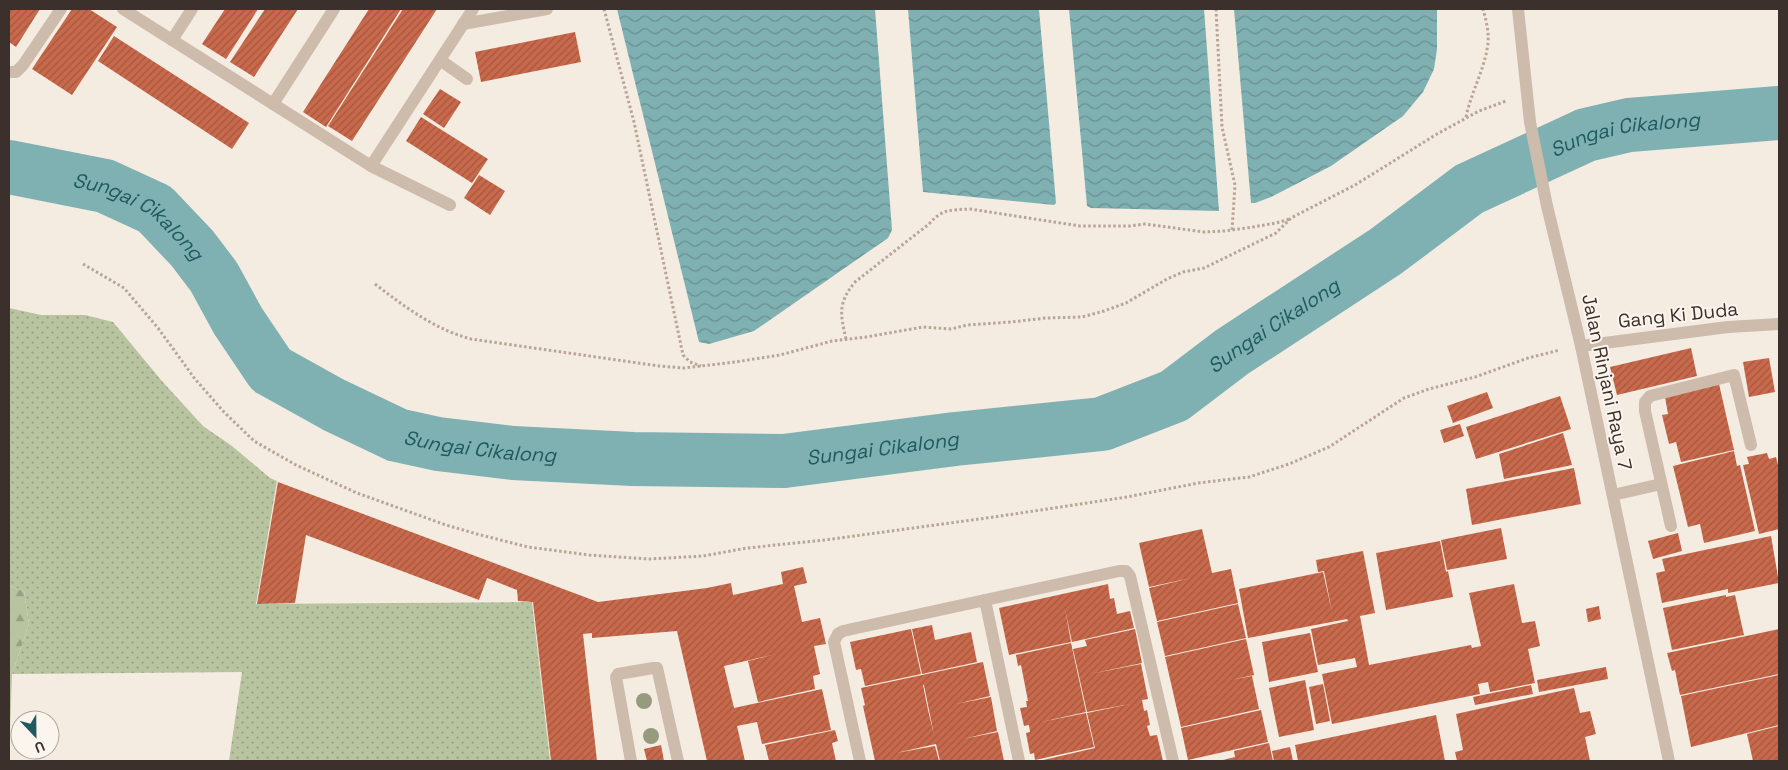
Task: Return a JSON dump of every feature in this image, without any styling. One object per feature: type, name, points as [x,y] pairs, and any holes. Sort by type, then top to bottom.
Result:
[{"type":"street","points":[[9,72],[16,72],[23,65],[61,9]]},
{"type":"street","points":[[123,9],[371,166],[450,204]]},
{"type":"street","points":[[172,40],[192,9]]},
{"type":"street","points":[[273,104],[334,9]]},
{"type":"street","points":[[371,166],[473,9]]},
{"type":"street","points":[[463,24],[547,9]]},
{"type":"street","name":"Jalan Rinjani Raya 7","points":[[1518,9],[1530,122],[1547,206],[1581,346],[1669,761]]},
{"type":"street","points":[[440,60],[467,79]]},
{"type":"street","name":"Gang Ki Duda","points":[[1581,346],[1728,327],[1779,324]]},
{"type":"street","points":[[1671,526],[1645,411],[1645,402],[1650,396],[1734,375],[1751,445]]},
{"type":"street","points":[[1613,495],[1662,484]]},
{"type":"street","points":[[860,761],[834,642],[838,634],[843,631],[1119,571],[1128,573],[1173,761]]},
{"type":"street","points":[[985,600],[1019,761]]},
{"type":"street","points":[[631,761],[616,676],[618,674],[657,668],[678,761]]},
{"type":"path","points":[[604,9],[634,122],[683,355],[690,362],[702,367]]},
{"type":"path","points":[[1216,9],[1222,127],[1235,185],[1232,230]]},
{"type":"path","points":[[1466,118],[1469,101],[1480,75],[1488,42],[1488,28],[1483,9]]},
{"type":"path","points":[[846,339],[841,317],[842,304],[846,293],[855,282],[928,224],[937,214],[952,210],[970,209],[1080,226],[1130,226],[1145,224],[1204,232],[1276,223],[1291,218],[1355,185],[1437,134],[1479,111],[1527,94]]},
{"type":"path","points":[[375,284],[408,310],[450,333],[471,339],[659,366],[702,367],[780,354],[846,339],[923,327],[951,329],[968,325],[1046,318],[1082,317],[1126,303],[1183,272],[1204,268],[1276,233],[1291,218]]},
{"type":"path","points":[[83,264],[124,288],[158,328],[194,379],[254,441],[296,465],[357,493],[446,525],[477,534],[536,548],[589,555],[649,559],[703,556],[747,548],[825,540],[994,517],[1198,483],[1249,477],[1288,464],[1329,447],[1404,398],[1429,389],[1475,377],[1528,358],[1581,346]]},
{"type":"green space","points":[[9,308],[41,315],[85,315],[113,322],[161,380],[203,426],[232,446],[270,478],[277,481],[256,604],[532,602],[550,761],[229,761],[242,672],[12,674],[29,624],[24,591],[9,586]]},
{"type":"green space","points":[[9,586],[24,591],[29,624],[12,674],[9,761]]},
{"type":"water","points":[[617,9],[875,9],[892,230],[888,238],[754,331],[709,344],[699,342]]},
{"type":"water","points":[[908,9],[1039,9],[1056,203],[1054,205],[923,192]]},
{"type":"water","points":[[1069,9],[1204,9],[1219,211],[1091,208],[1087,206]]},
{"type":"water","points":[[1234,9],[1437,9],[1437,49],[1434,69],[1423,92],[1403,116],[1331,166],[1271,197],[1251,203]]},
{"type":"building","points":[[9,9],[40,9],[16,47],[9,42]]},
{"type":"building","points":[[72,9],[89,9],[117,27],[72,95],[32,69]]},
{"type":"building","points":[[225,9],[258,9],[226,59],[202,44]]},
{"type":"building","points":[[265,9],[298,9],[254,77],[230,62]]},
{"type":"building","points":[[369,9],[401,9],[326,127],[303,112]]},
{"type":"building","points":[[403,9],[437,9],[352,141],[328,126]]},
{"type":"building","points":[[575,32],[581,62],[481,82],[475,52]]},
{"type":"building","points":[[114,36],[249,123],[232,149],[98,61]]},
{"type":"building","points":[[440,89],[461,102],[444,128],[423,114]]},
{"type":"building","points":[[421,117],[488,159],[472,183],[406,141]]},
{"type":"building","points":[[479,175],[505,191],[490,215],[464,198]]},
{"type":"building","points":[[1691,348],[1697,376],[1617,395],[1610,367]]},
{"type":"building","points":[[1769,358],[1775,392],[1749,397],[1743,362]]},
{"type":"building","points":[[1719,384],[1734,450],[1681,462],[1676,442],[1669,444],[1662,415],[1668,414],[1665,397]]},
{"type":"building","points":[[1487,392],[1493,408],[1453,423],[1447,406]]},
{"type":"building","points":[[1560,396],[1571,429],[1476,459],[1466,427]]},
{"type":"building","points":[[1460,424],[1464,436],[1444,443],[1440,430]]},
{"type":"building","points":[[1563,433],[1572,465],[1504,479],[1499,454]]},
{"type":"building","points":[[1734,451],[1737,466],[1740,465],[1755,531],[1704,543],[1700,524],[1688,527],[1673,466]]},
{"type":"building","points":[[1767,453],[1769,459],[1776,457],[1779,469],[1779,529],[1759,534],[1743,465],[1749,464],[1747,457]]},
{"type":"building","points":[[1574,468],[1581,504],[1472,525],[1466,489]]},
{"type":"building","points":[[278,482],[598,602],[707,588],[731,583],[733,595],[783,584],[781,572],[803,567],[807,583],[794,586],[802,622],[820,618],[826,644],[814,646],[820,674],[813,676],[815,689],[758,702],[748,661],[776,654],[724,666],[734,708],[822,689],[831,730],[762,744],[757,722],[737,726],[745,761],[707,761],[677,631],[592,638],[592,633],[583,634],[597,761],[551,761],[533,602],[518,601],[517,590],[487,578],[479,600],[306,535],[295,603],[257,604]]},
{"type":"building","points":[[1501,528],[1507,559],[1447,570],[1441,540]]},
{"type":"building","points":[[1202,529],[1212,573],[1231,569],[1238,603],[1157,621],[1149,588],[1191,578],[1149,587],[1139,543]]},
{"type":"building","points":[[1678,533],[1682,551],[1653,559],[1648,541]]},
{"type":"building","points":[[1771,536],[1779,583],[1728,593],[1728,589],[1662,603],[1656,573],[1665,571],[1662,559]]},
{"type":"building","points":[[1440,541],[1453,597],[1386,610],[1376,553]]},
{"type":"building","points":[[1363,551],[1375,613],[1360,616],[1369,665],[1471,645],[1472,648],[1481,646],[1469,593],[1514,584],[1522,623],[1535,621],[1540,646],[1528,649],[1535,683],[1490,692],[1488,682],[1478,684],[1480,694],[1332,724],[1322,674],[1357,667],[1355,658],[1318,665],[1311,629],[1348,621],[1347,619],[1248,638],[1239,589],[1323,572],[1332,612],[1324,571],[1318,572],[1316,560]]},
{"type":"building","points":[[1108,584],[1110,599],[1114,598],[1117,614],[1130,611],[1134,628],[1072,642],[1065,609],[1071,642],[1009,655],[999,608]]},
{"type":"building","points":[[1726,595],[1726,597],[1735,595],[1744,635],[1672,650],[1663,608]]},
{"type":"building","points":[[1238,604],[1246,638],[1165,656],[1157,622]]},
{"type":"building","points":[[1599,606],[1601,619],[1588,622],[1586,609]]},
{"type":"building","points":[[932,625],[935,640],[971,632],[977,662],[922,674],[912,629]]},
{"type":"building","points":[[911,629],[921,674],[865,686],[861,669],[856,670],[850,642]]},
{"type":"building","points":[[1135,629],[1142,663],[1090,674],[1141,664],[1148,699],[1142,700],[1144,711],[1147,710],[1150,725],[1147,726],[1150,736],[1157,735],[1163,761],[1039,761],[1095,748],[1087,713],[1130,704],[1087,712],[1073,649],[1087,646],[1085,640]]},
{"type":"building","points":[[1779,629],[1779,674],[1680,695],[1675,670],[1672,671],[1667,653]]},
{"type":"building","points":[[1310,633],[1318,672],[1269,682],[1262,642]]},
{"type":"building","points":[[1246,639],[1254,675],[1231,680],[1252,676],[1259,709],[1181,727],[1165,657]]},
{"type":"building","points":[[1071,643],[1086,712],[1041,722],[1086,713],[1094,747],[1035,760],[1034,753],[1030,754],[1026,733],[1030,732],[1029,725],[1024,726],[1020,708],[1027,707],[1026,701],[1028,701],[1021,665],[1018,666],[1016,655]]},
{"type":"building","points":[[983,662],[990,696],[956,704],[991,697],[997,731],[963,739],[998,732],[1004,761],[940,761],[936,744],[896,753],[935,746],[939,761],[875,761],[861,688]],"holes":[[[924,685],[934,735],[928,710]]]},
{"type":"building","points":[[1606,667],[1608,679],[1539,692],[1537,680]]},
{"type":"building","points":[[1779,675],[1779,725],[1691,747],[1681,696]]},
{"type":"building","points":[[1305,680],[1314,730],[1279,737],[1269,688]]},
{"type":"building","points":[[1323,684],[1330,721],[1316,724],[1309,687]]},
{"type":"building","points":[[1531,685],[1533,694],[1475,705],[1473,697]]},
{"type":"building","points":[[1574,688],[1580,713],[1590,711],[1596,734],[1585,737],[1590,761],[1457,761],[1455,752],[1463,750],[1456,714]]},
{"type":"building","points":[[1261,710],[1268,742],[1188,760],[1181,728]]},
{"type":"building","points":[[1436,715],[1445,761],[1298,761],[1295,745]]},
{"type":"building","points":[[1779,726],[1779,761],[1753,761],[1747,734]]},
{"type":"building","points":[[835,730],[838,741],[832,743],[836,761],[769,761],[765,745]]},
{"type":"building","points":[[1269,743],[1273,761],[1219,761],[1235,757],[1234,751]]},
{"type":"building","points":[[661,745],[664,761],[647,761],[644,749]]},
{"type":"building","points":[[1290,747],[1293,761],[1274,761],[1272,751]]},
{"type":"waterway","name":"Sungai Cikalong","points":[[9,167],[105,186],[155,209],[192,248],[214,277],[238,321],[271,370],[334,405],[397,435],[438,444],[513,453],[633,459],[784,461],[955,439],[1102,424],[1174,396],[1232,352],[1385,252],[1469,189],[1586,135],[1629,125],[1779,113]]}]
